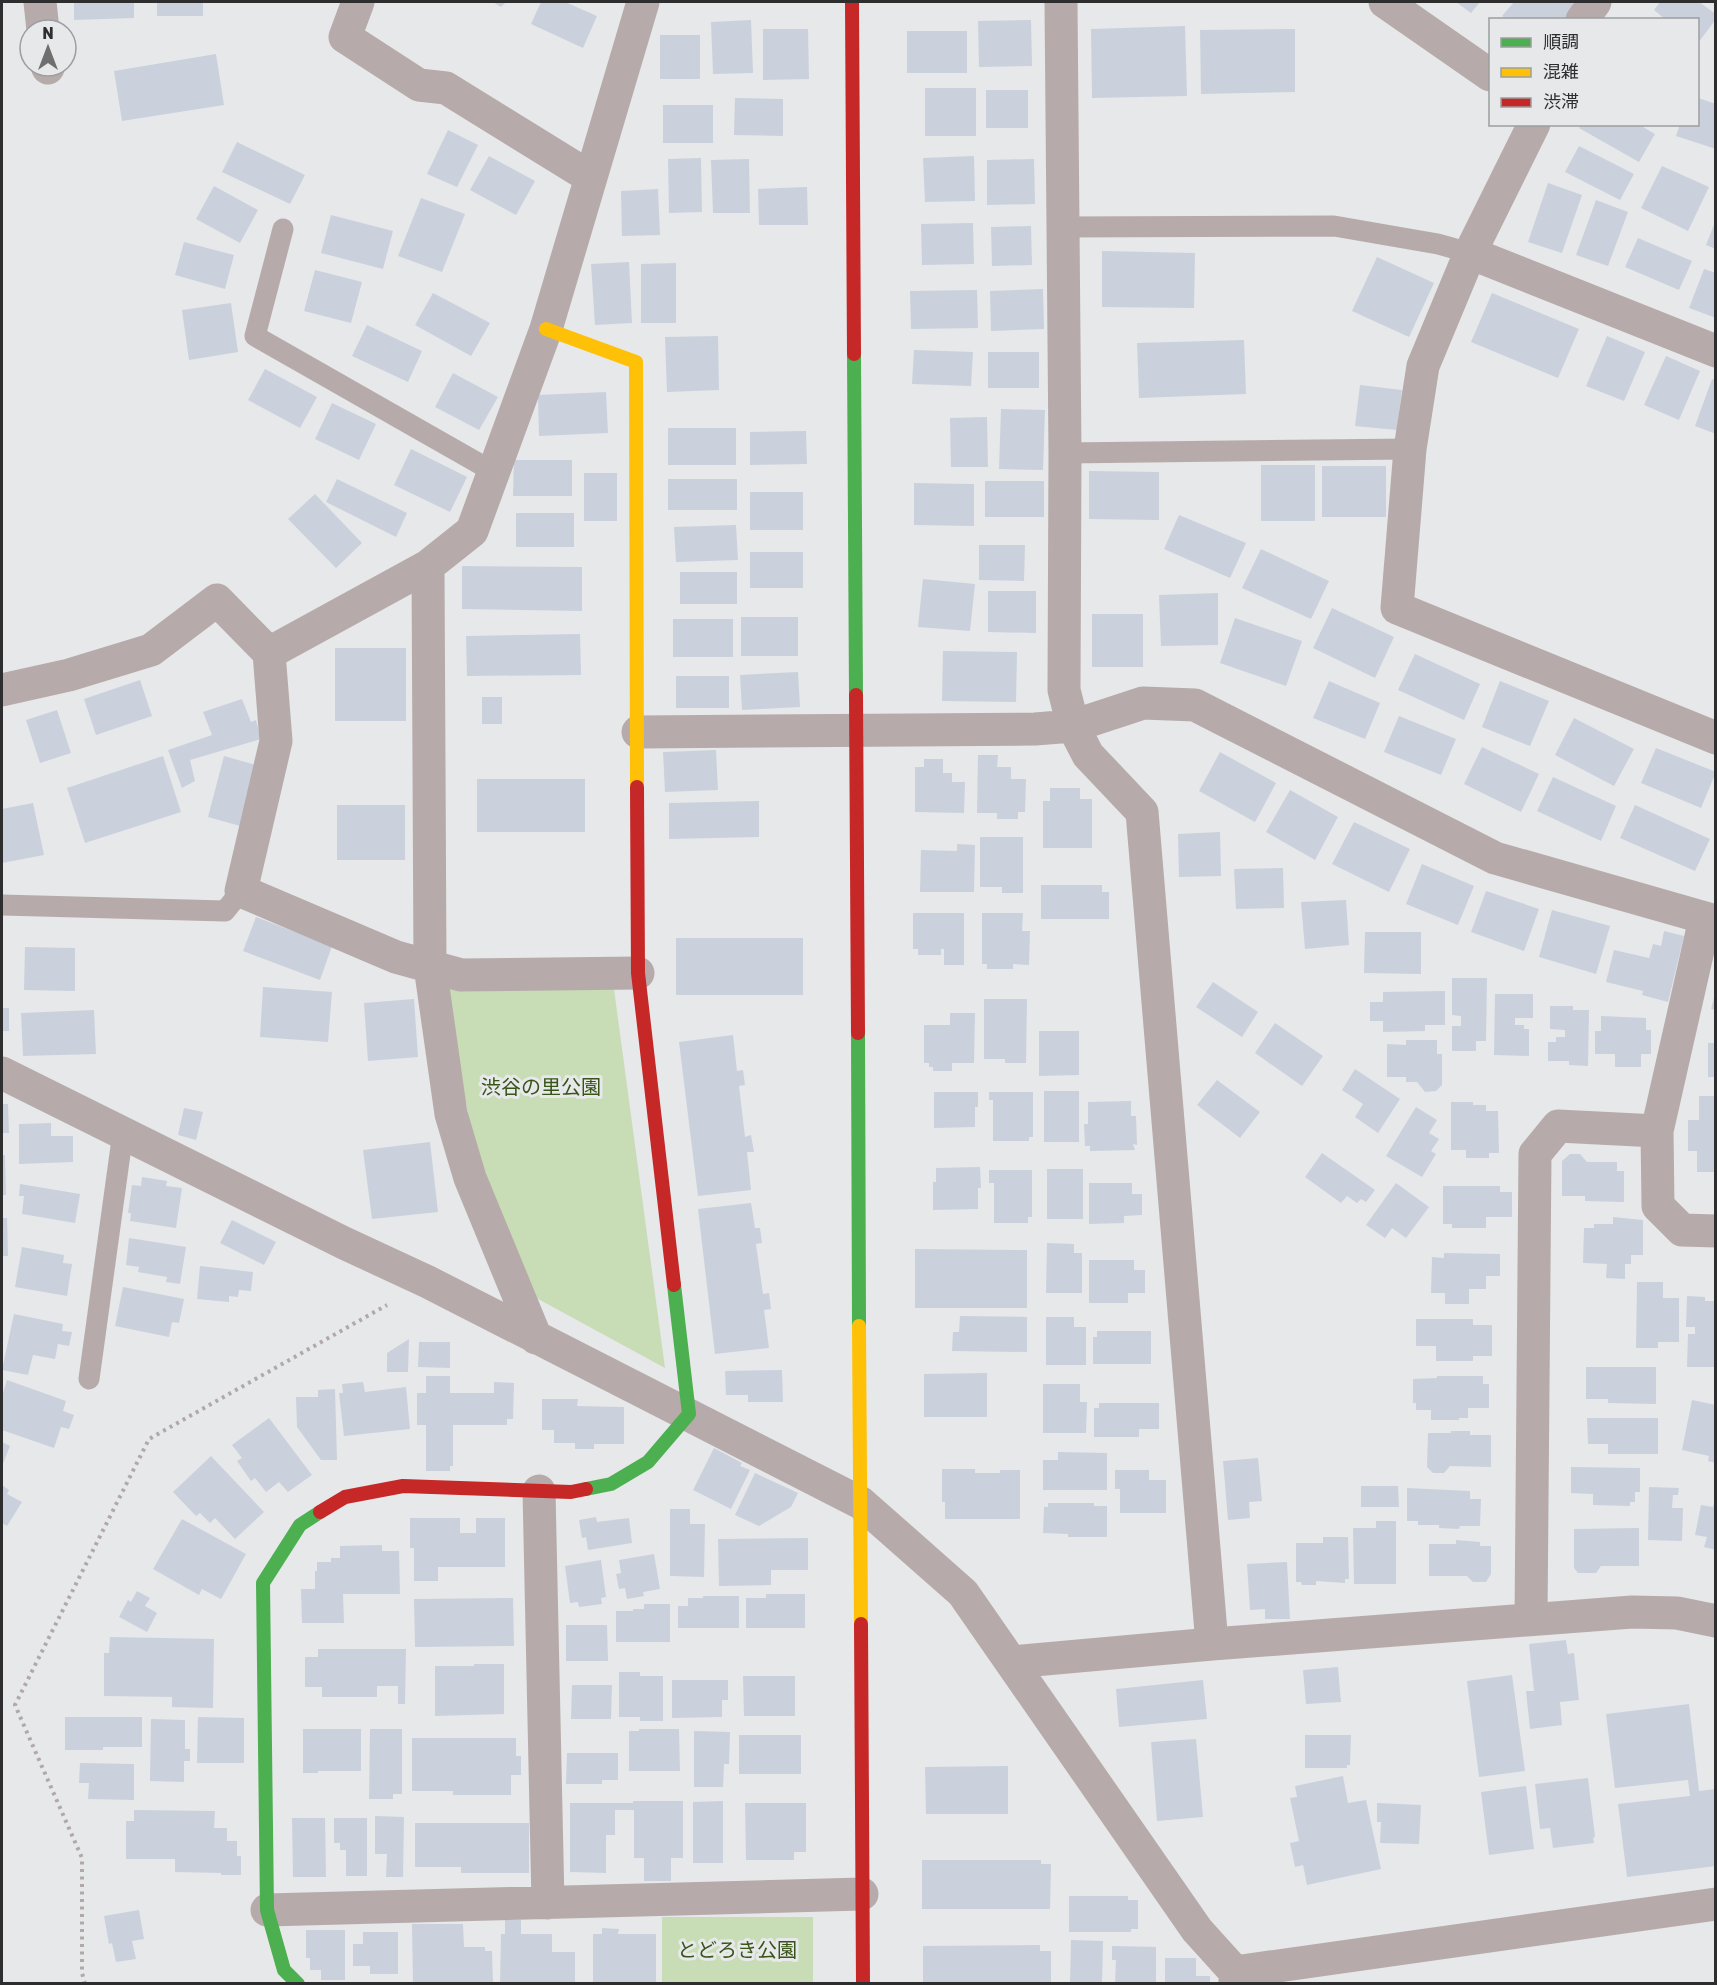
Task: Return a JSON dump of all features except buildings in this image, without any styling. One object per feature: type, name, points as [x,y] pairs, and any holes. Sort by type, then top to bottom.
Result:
[{"type":"street","points":[[40,2],[42,18]]},
{"type":"street","points":[[358,2],[345,37],[419,85],[446,88],[590,177]]},
{"type":"street","points":[[269,652],[428,566],[472,531],[492,471],[546,329],[643,2]]},
{"type":"street","points":[[852,2],[863,1983]]},
{"type":"street","points":[[1061,2],[1065,453],[1064,690],[1073,726],[1088,755],[1142,812],[1212,1644]]},
{"type":"street","points":[[1385,2],[1489,74]]},
{"type":"street","points":[[1583,18],[1595,2]]},
{"type":"street","points":[[1533,126],[1470,253],[1423,366],[1410,450],[1397,608],[1716,738]]},
{"type":"street","points":[[1470,253],[1716,351]]},
{"type":"street","points":[[298,1983],[284,1970],[267,1910],[263,1583],[300,1525],[345,1497],[403,1486],[571,1492],[611,1484],[648,1462],[689,1414],[638,973],[636,362],[546,329]]},
{"type":"street","points":[[428,566],[430,966],[451,1114],[470,1178],[536,1338]]},
{"type":"street","points":[[2,690],[69,675],[151,650],[217,600],[269,652],[276,741],[241,891],[396,957],[461,975],[638,973]]},
{"type":"street","points":[[638,732],[1035,729],[1073,726],[1143,703],[1195,705],[1495,858],[1710,920],[1657,1131],[1658,1206],[1682,1230],[1716,1231]]},
{"type":"street","points":[[2,1073],[344,1243],[428,1282],[861,1503],[963,1593],[1197,1930],[1235,1978],[1716,1904]]},
{"type":"street","points":[[1531,1619],[1535,1154],[1558,1126],[1657,1131]]},
{"type":"street","points":[[538,1491],[548,1903]]},
{"type":"street","points":[[1012,1662],[1212,1644],[1632,1612],[1677,1613],[1716,1621]]},
{"type":"street","points":[[267,1910],[862,1894]]},
{"type":"lane","points":[[1062,227],[1334,226],[1438,244],[1470,253]]},
{"type":"lane","points":[[283,229],[255,336],[492,471]]},
{"type":"lane","points":[[1065,453],[1410,450]]},
{"type":"lane","points":[[2,904],[225,910],[241,891]]},
{"type":"lane","points":[[89,1379],[123,1132]]},
{"type":"path","points":[[85,1983],[82,1973],[82,1858],[15,1705],[149,1439],[428,1282]]},
{"type":"green space","name":"渋谷の里公園","points":[[445,987],[614,989],[665,1368],[529,1294],[479,1175]]},
{"type":"green space","name":"とどろき公園","points":[[662,1917],[813,1917],[813,1983],[662,1983]]},
{"type":"traffic: fast","points":[[854,354],[856,695]]},
{"type":"traffic: fast","points":[[858,1033],[859,1326]]},
{"type":"traffic: fast","points":[[586,1489],[611,1484],[648,1462],[689,1414],[674,1285]]},
{"type":"traffic: fast","points":[[298,1984],[284,1970],[267,1910],[263,1583],[300,1525],[320,1512]]},
{"type":"traffic: slow","points":[[546,329],[636,362],[637,787]]},
{"type":"traffic: slow","points":[[859,1326],[861,1624]]},
{"type":"traffic: jam","points":[[852,2],[854,354]]},
{"type":"traffic: jam","points":[[856,695],[858,1033]]},
{"type":"traffic: jam","points":[[637,787],[638,973],[674,1285]]},
{"type":"traffic: jam","points":[[320,1512],[345,1497],[403,1486],[571,1492],[586,1489]]},
{"type":"traffic: jam","points":[[861,1624],[863,1984]]}]
